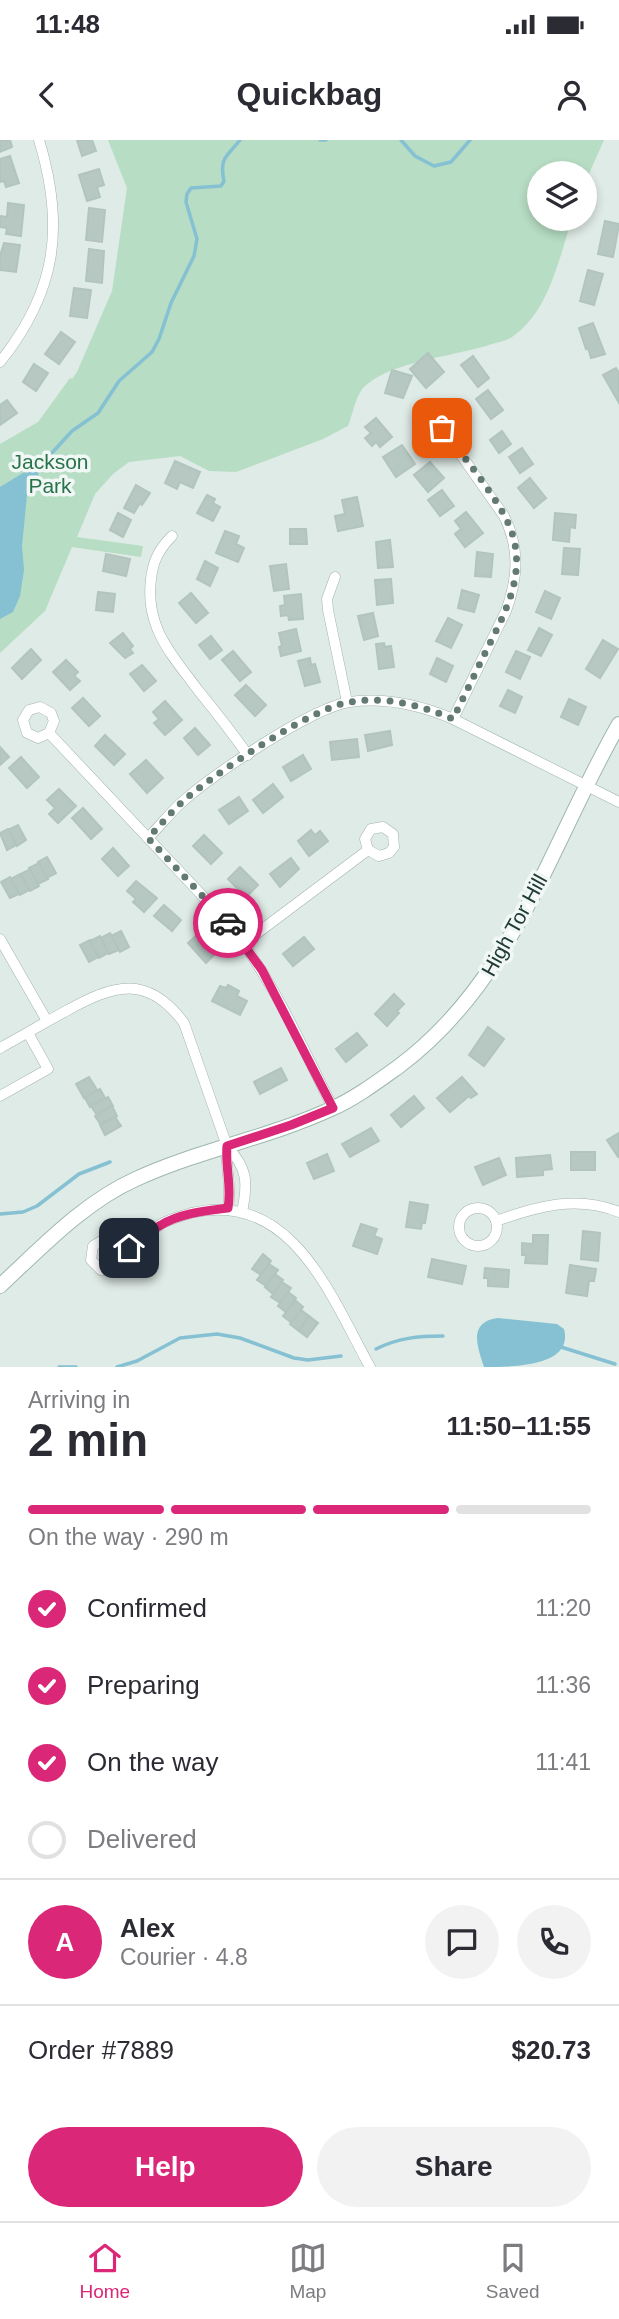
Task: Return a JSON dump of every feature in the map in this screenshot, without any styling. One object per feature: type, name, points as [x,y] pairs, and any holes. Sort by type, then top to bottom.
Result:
[{"type":"street","points":[[0,362],[34,312],[54,238],[54,200],[39,140]]},
{"type":"street","points":[[442,428],[504,516],[517,558],[513,592],[506,611],[453,719]]},
{"type":"street","points":[[172,537],[162,547],[152,568],[152,618],[170,652],[248,755]]},
{"type":"street","points":[[335,577],[327,599],[346,702]]},
{"type":"street","points":[[148,838],[181,804],[248,755],[299,724],[346,702],[384,700],[425,708],[453,719],[619,802]]},
{"type":"street","name":"High Tor Hill","points":[[0,1286],[72,1221],[112,1193],[134,1180],[170,1165],[291,1125],[333,1108],[399,1066],[453,1017],[496,962],[511,937],[619,724]]},
{"type":"street","points":[[49,733],[244,943],[262,970],[333,1108]]},
{"type":"street","points":[[244,943],[368,850]]},
{"type":"street","points":[[0,939],[47,1021]]},
{"type":"street","points":[[0,1048],[107,990],[133,988],[158,997],[184,1023],[227,1146],[226,1162],[231,1191],[228,1208]]},
{"type":"street","points":[[0,1096],[48,1069],[28,1033]]},
{"type":"street","points":[[227,1146],[241,1161],[246,1192],[242,1212]]},
{"type":"street","points":[[496,1221],[559,1203],[593,1204],[619,1212]]},
{"type":"street","points":[[121,1250],[129,1248],[175,1218],[228,1208],[242,1212],[282,1232],[305,1253],[316,1268],[370,1367]]},
{"type":"green space","name":"Jackson Park","points":[[108,140],[604,140],[595,161],[527,161],[527,231],[568,231],[544,299],[525,326],[505,340],[386,373],[371,381],[361,391],[348,426],[323,439],[236,472],[209,471],[180,456],[129,462],[113,474],[95,494],[77,537],[143,546],[141,557],[72,547],[45,611],[0,653],[0,444],[38,422],[77,372],[112,291],[127,188]]},
{"type":"water","points":[[41,462],[36,485],[27,495],[22,546],[24,570],[20,596],[13,612],[0,619],[0,487]]},
{"type":"water","points":[[498,1318],[557,1324],[564,1329],[565,1342],[560,1351],[551,1358],[539,1362],[484,1367],[477,1336],[482,1324]]},
{"type":"building","points":[[0,140],[10,140],[12,147],[0,152]]},
{"type":"building","points":[[77,140],[92,140],[96,151],[82,156]]},
{"type":"building","points":[[10,156],[19,183],[6,187],[4,181],[0,182],[0,159]]},
{"type":"building","points":[[99,169],[104,185],[97,187],[100,197],[87,201],[79,175]]},
{"type":"building","points":[[8,203],[24,205],[21,236],[6,234],[7,228],[0,227],[0,216],[7,217]]},
{"type":"building","points":[[89,208],[105,210],[102,242],[86,240]]},
{"type":"building","points":[[605,221],[619,224],[613,257],[598,254]]},
{"type":"building","points":[[4,243],[20,245],[16,272],[0,270]]},
{"type":"building","points":[[89,249],[104,251],[102,283],[86,281]]},
{"type":"building","points":[[588,270],[603,274],[594,305],[580,301]]},
{"type":"building","points":[[74,288],[91,290],[87,318],[70,316]]},
{"type":"building","points":[[593,323],[605,354],[591,358],[579,328]]},
{"type":"building","points":[[61,332],[75,342],[59,364],[45,354]]},
{"type":"building","points":[[428,353],[444,372],[426,388],[410,369]]},
{"type":"building","points":[[473,356],[489,378],[478,387],[461,365]]},
{"type":"building","points":[[34,364],[48,373],[36,391],[23,382]]},
{"type":"building","points":[[616,368],[619,373],[619,403],[603,375]]},
{"type":"building","points":[[392,370],[412,376],[403,398],[385,393]]},
{"type":"building","points":[[488,390],[503,410],[491,419],[476,399]]},
{"type":"building","points":[[7,400],[17,413],[0,425],[0,405]]},
{"type":"building","points":[[376,418],[392,437],[380,447],[376,442],[372,446],[365,438],[371,433],[365,427]]},
{"type":"building","points":[[502,431],[511,444],[499,453],[490,440]]},
{"type":"building","points":[[402,445],[415,464],[396,477],[383,457]]},
{"type":"building","points":[[522,448],[533,464],[520,473],[509,457]]},
{"type":"building","points":[[175,461],[200,472],[193,488],[180,482],[177,489],[165,483]]},
{"type":"building","points":[[430,462],[444,478],[428,492],[414,475]]},
{"type":"building","points":[[530,478],[546,498],[534,508],[518,488]]},
{"type":"building","points":[[136,485],[150,493],[134,513],[124,508]]},
{"type":"building","points":[[442,490],[454,506],[440,516],[428,500]]},
{"type":"building","points":[[207,495],[215,499],[213,503],[220,507],[213,521],[197,513]]},
{"type":"building","points":[[357,497],[363,526],[338,531],[335,516],[345,514],[342,500]]},
{"type":"building","points":[[466,512],[483,533],[465,547],[455,534],[461,529],[455,521]]},
{"type":"building","points":[[118,513],[131,520],[123,537],[110,530]]},
{"type":"building","points":[[555,513],[576,515],[575,528],[570,527],[569,542],[553,540]]},
{"type":"building","points":[[290,529],[306,529],[307,544],[290,544]]},
{"type":"building","points":[[225,531],[239,536],[236,544],[244,548],[238,562],[216,553]]},
{"type":"building","points":[[390,540],[393,567],[378,568],[376,542]]},
{"type":"building","points":[[564,548],[580,549],[578,575],[562,574]]},
{"type":"building","points":[[477,552],[493,554],[491,577],[475,576]]},
{"type":"building","points":[[106,554],[130,559],[126,576],[103,571]]},
{"type":"building","points":[[205,561],[218,568],[210,586],[197,579]]},
{"type":"building","points":[[286,564],[289,589],[274,591],[270,566]]},
{"type":"building","points":[[391,579],[393,603],[377,605],[375,580]]},
{"type":"building","points":[[462,590],[479,595],[474,612],[458,608]]},
{"type":"building","points":[[545,591],[560,598],[551,619],[536,612]]},
{"type":"building","points":[[98,592],[115,594],[113,612],[96,610]]},
{"type":"building","points":[[191,593],[208,613],[196,623],[179,603]]},
{"type":"building","points":[[301,594],[303,619],[289,620],[288,615],[281,616],[280,606],[285,605],[284,596]]},
{"type":"building","points":[[373,613],[378,636],[364,640],[358,616]]},
{"type":"building","points":[[448,618],[462,625],[451,648],[436,641]]},
{"type":"building","points":[[539,628],[552,635],[541,656],[528,650]]},
{"type":"building","points":[[296,629],[301,651],[281,656],[279,633]]},
{"type":"building","points":[[123,633],[133,646],[130,649],[133,653],[125,658],[110,643]]},
{"type":"building","points":[[211,636],[222,650],[210,659],[199,645]]},
{"type":"building","points":[[603,640],[618,649],[600,678],[586,669]]},
{"type":"building","points":[[384,643],[385,647],[391,646],[394,667],[379,669],[376,644]]},
{"type":"building","points":[[31,649],[41,660],[22,679],[12,668]]},
{"type":"building","points":[[233,651],[251,672],[240,681],[222,660]]},
{"type":"building","points":[[516,651],[530,657],[520,679],[506,672]]},
{"type":"building","points":[[310,658],[311,665],[315,664],[320,682],[305,686],[298,661]]},
{"type":"building","points":[[437,658],[453,666],[446,682],[430,674]]},
{"type":"building","points":[[66,660],[78,672],[74,676],[80,681],[70,690],[53,672]]},
{"type":"building","points":[[142,665],[156,681],[144,691],[130,674]]},
{"type":"building","points":[[246,685],[266,705],[255,716],[235,695]]},
{"type":"building","points":[[508,690],[522,697],[515,713],[500,706]]},
{"type":"building","points":[[83,698],[100,716],[89,726],[72,708]]},
{"type":"building","points":[[569,699],[586,707],[578,725],[561,717]]},
{"type":"building","points":[[165,701],[182,720],[165,735],[154,723],[159,719],[153,712]]},
{"type":"building","points":[[195,728],[210,745],[198,755],[184,738]]},
{"type":"building","points":[[390,731],[392,745],[368,751],[365,735]]},
{"type":"building","points":[[105,735],[125,754],[114,765],[95,746]]},
{"type":"building","points":[[357,739],[359,757],[332,760],[330,742]]},
{"type":"building","points":[[0,747],[9,757],[0,765]]},
{"type":"building","points":[[303,755],[311,769],[291,781],[283,767]]},
{"type":"building","points":[[21,757],[39,777],[27,788],[9,768]]},
{"type":"building","points":[[146,760],[163,778],[147,793],[130,774]]},
{"type":"building","points":[[273,784],[283,797],[263,813],[253,800]]},
{"type":"building","points":[[59,789],[76,806],[58,823],[49,814],[55,808],[47,800]]},
{"type":"building","points":[[239,797],[248,811],[229,824],[219,810]]},
{"type":"building","points":[[83,808],[102,829],[91,839],[72,818]]},
{"type":"building","points":[[18,825],[26,840],[17,846],[8,830]]},
{"type":"building","points":[[8,829],[16,845],[7,850],[0,833]]},
{"type":"building","points":[[311,830],[315,835],[320,831],[328,841],[309,856],[298,841]]},
{"type":"building","points":[[204,835],[222,853],[211,864],[193,846]]},
{"type":"building","points":[[113,848],[129,866],[118,876],[102,859]]},
{"type":"building","points":[[47,857],[56,873],[47,878],[38,862]]},
{"type":"building","points":[[291,858],[299,869],[280,887],[270,874]]},
{"type":"building","points":[[39,863],[48,879],[38,884],[29,868]]},
{"type":"building","points":[[240,867],[258,885],[246,897],[228,879]]},
{"type":"building","points":[[30,869],[39,886],[30,891],[21,874]]},
{"type":"building","points":[[20,874],[29,890],[20,895],[11,879]]},
{"type":"building","points":[[10,877],[19,894],[10,898],[1,882]]},
{"type":"building","points":[[136,881],[157,898],[144,912],[133,902],[136,899],[127,891]]},
{"type":"building","points":[[164,905],[181,920],[172,931],[154,916]]},
{"type":"building","points":[[121,931],[129,947],[120,952],[111,936]]},
{"type":"building","points":[[110,933],[119,950],[109,954],[101,938]]},
{"type":"building","points":[[199,933],[217,952],[206,963],[188,943]]},
{"type":"building","points":[[100,936],[108,953],[99,958],[90,941]]},
{"type":"building","points":[[304,937],[314,949],[293,966],[283,954]]},
{"type":"building","points":[[90,940],[98,957],[89,962],[80,945]]},
{"type":"building","points":[[228,985],[239,991],[237,996],[247,1001],[240,1015],[212,1001],[220,986],[226,988]]},
{"type":"building","points":[[394,994],[404,1004],[387,1026],[375,1014]]},
{"type":"building","points":[[488,1027],[504,1039],[484,1066],[469,1055]]},
{"type":"building","points":[[357,1033],[367,1045],[346,1062],[336,1049]]},
{"type":"building","points":[[281,1068],[287,1080],[260,1094],[254,1082]]},
{"type":"building","points":[[89,1077],[97,1090],[84,1098],[76,1084]]},
{"type":"building","points":[[462,1077],[477,1094],[471,1098],[469,1096],[450,1112],[437,1098]]},
{"type":"building","points":[[100,1089],[105,1098],[90,1107],[85,1098]]},
{"type":"building","points":[[414,1096],[424,1108],[401,1127],[391,1115]]},
{"type":"building","points":[[108,1097],[113,1106],[97,1115],[91,1106]]},
{"type":"building","points":[[112,1106],[117,1116],[101,1125],[95,1116]]},
{"type":"building","points":[[115,1117],[121,1126],[105,1135],[100,1125]]},
{"type":"building","points":[[371,1128],[379,1141],[350,1157],[342,1144]]},
{"type":"building","points":[[619,1133],[619,1156],[618,1157],[607,1140]]},
{"type":"building","points":[[571,1152],[595,1152],[595,1170],[571,1170]]},
{"type":"building","points":[[327,1154],[334,1171],[314,1179],[307,1163]]},
{"type":"building","points":[[550,1155],[552,1169],[543,1170],[543,1175],[517,1177],[516,1158]]},
{"type":"building","points":[[499,1158],[506,1175],[483,1185],[475,1167]]},
{"type":"building","points":[[410,1202],[428,1205],[425,1223],[422,1223],[421,1229],[406,1227]]},
{"type":"building","points":[[361,1224],[377,1229],[374,1236],[382,1239],[377,1254],[353,1246]]},
{"type":"building","points":[[583,1231],[600,1233],[598,1261],[581,1259]]},
{"type":"building","points":[[533,1235],[548,1235],[547,1264],[525,1263],[526,1255],[522,1255],[522,1243],[533,1244]]},
{"type":"building","points":[[263,1254],[271,1261],[261,1275],[252,1269]]},
{"type":"building","points":[[432,1259],[466,1266],[462,1284],[428,1277]]},
{"type":"building","points":[[269,1264],[278,1270],[266,1286],[257,1280]]},
{"type":"building","points":[[570,1265],[596,1269],[594,1281],[589,1281],[587,1296],[566,1293]]},
{"type":"building","points":[[485,1268],[509,1270],[508,1287],[488,1286],[488,1278],[484,1278]]},
{"type":"building","points":[[275,1274],[283,1280],[273,1294],[265,1287]]},
{"type":"building","points":[[282,1282],[291,1288],[280,1303],[271,1297]]},
{"type":"building","points":[[288,1292],[296,1298],[286,1312],[278,1306]]},
{"type":"building","points":[[295,1300],[303,1307],[292,1323],[283,1316]]},
{"type":"building","points":[[301,1310],[309,1316],[299,1331],[290,1324]]},
{"type":"building","points":[[309,1316],[318,1323],[307,1337],[299,1331]]},
{"type":"waterway","points":[[40,464],[39,467],[72,431],[98,413],[119,381],[152,352],[171,303],[194,256],[197,239],[186,202],[187,194],[191,188],[221,186],[224,181],[223,162],[240,140]]},
{"type":"waterway","points":[[320,140],[326,140]]},
{"type":"waterway","points":[[401,140],[415,156],[434,166],[451,162],[470,140]]},
{"type":"waterway","points":[[0,1214],[23,1212],[37,1206],[79,1174],[110,1162]]},
{"type":"waterway","points":[[117,1367],[137,1361],[180,1338],[217,1334],[240,1338],[294,1358],[308,1360],[341,1356]]},
{"type":"waterway","points":[[376,1349],[408,1338],[443,1336]]},
{"type":"waterway","points":[[561,1347],[615,1364]]},
{"type":"waterway","points":[[59,1367],[76,1367]]},
{"type":"way so far","points":[[228,923],[148,838],[200,788],[248,755],[299,724],[346,702],[384,700],[404,703],[453,719],[506,611],[513,592],[517,558],[510,529],[494,500],[442,428]]},
{"type":"route","points":[[129,1248],[175,1218],[228,1208],[231,1191],[226,1162],[227,1146],[333,1108],[262,970],[228,923]]}]
